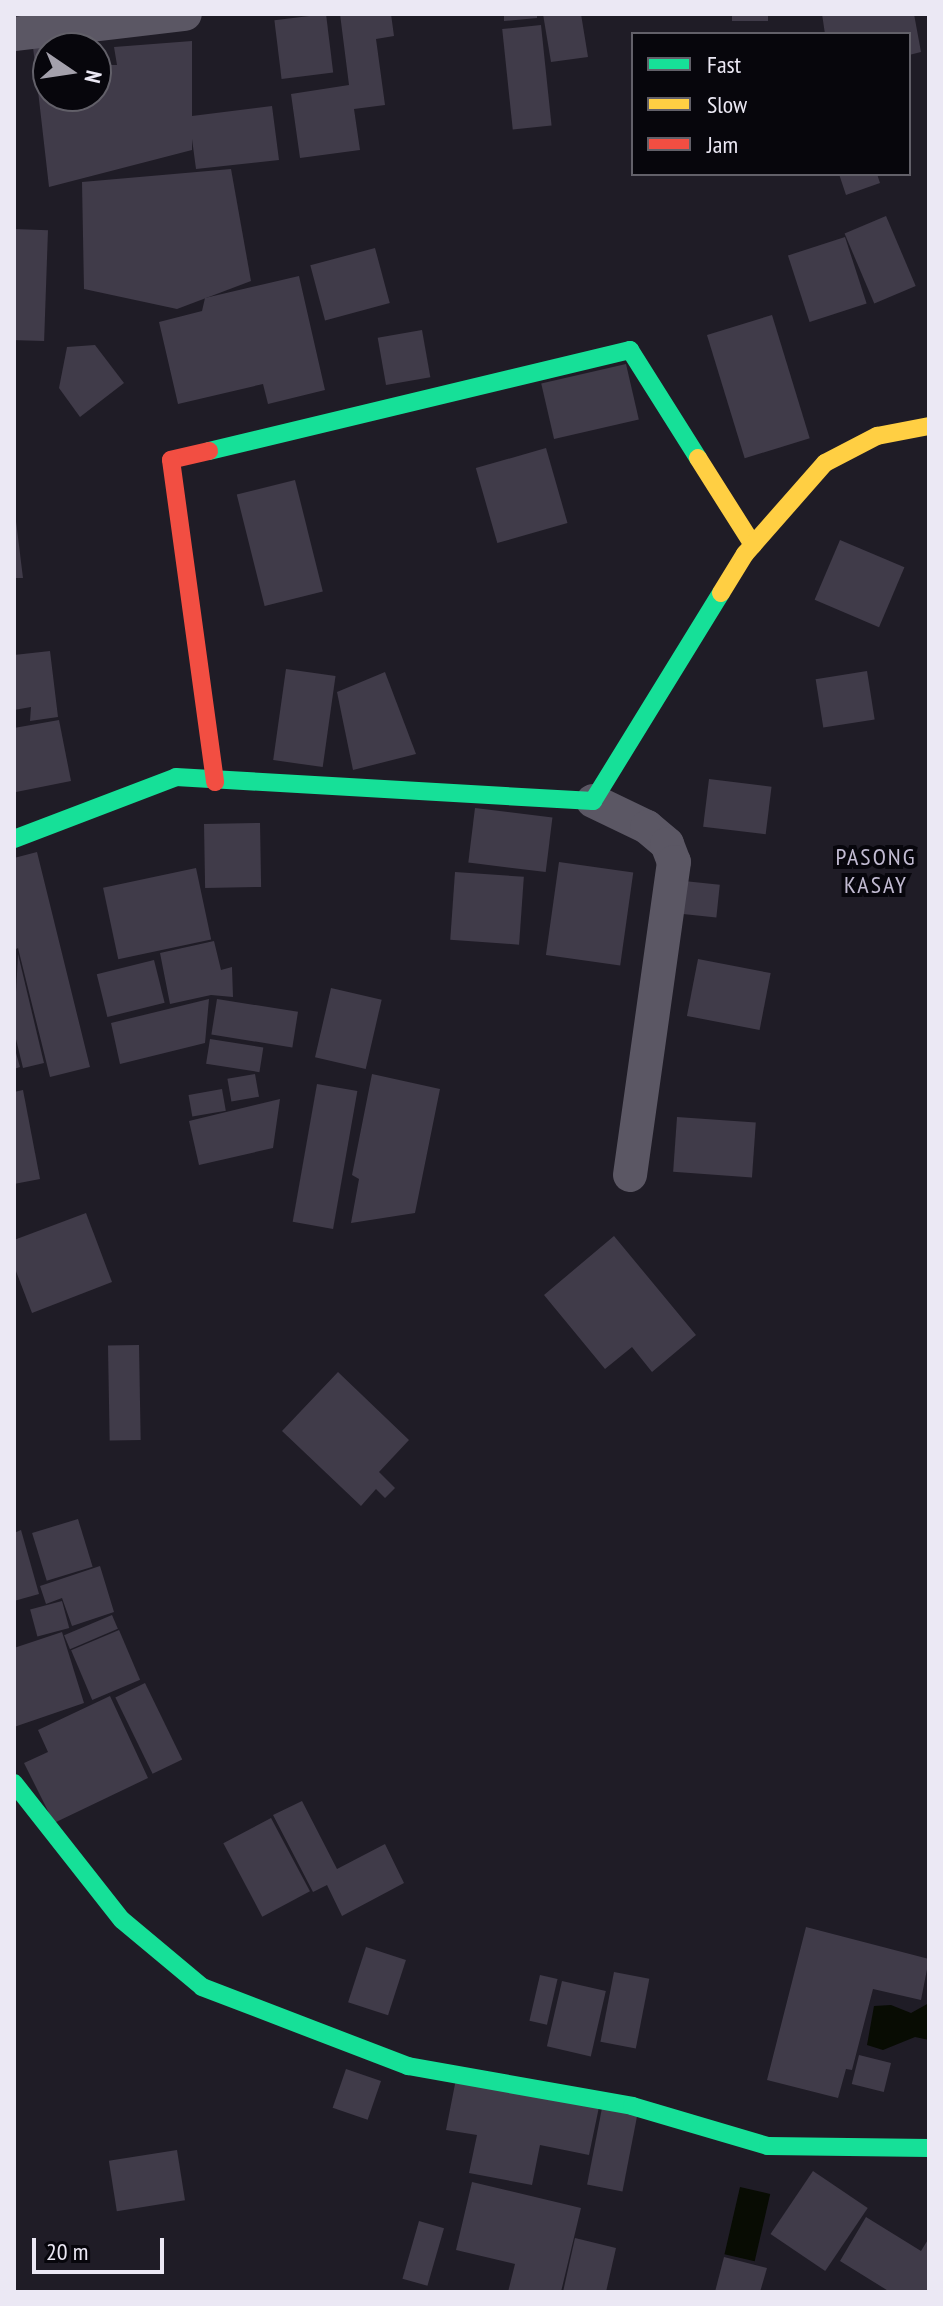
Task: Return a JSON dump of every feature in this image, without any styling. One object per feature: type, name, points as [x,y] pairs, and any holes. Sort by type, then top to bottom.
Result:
[{"type":"street","points":[[14,34],[185,14]]},
{"type":"street","points":[[215,782],[171,460],[630,350],[753,545]]},
{"type":"street","points":[[593,801],[753,545],[825,463],[877,436],[929,426]]},
{"type":"street","points":[[14,839],[176,777],[215,782],[593,801],[647,827],[667,844],[674,862],[630,1175]]},
{"type":"street","points":[[14,1783],[122,1920],[202,1987],[408,2066],[632,2106],[768,2146],[929,2148]]},
{"type":"shaded area","points":[[929,2003],[929,2040],[915,2037],[883,2050],[867,2045],[874,2006],[891,2005],[911,2013]]},
{"type":"shaded area","points":[[740,2187],[770,2194],[755,2261],[724,2254]]},
{"type":"building","points":[[326,14],[333,73],[282,79],[274,20]]},
{"type":"building","points":[[340,14],[391,14],[394,36],[376,39],[385,105],[354,109],[360,150],[300,158],[291,94],[349,85]]},
{"type":"building","points":[[504,14],[537,14],[537,18],[504,21]]},
{"type":"building","points":[[543,14],[581,14],[588,57],[551,62]]},
{"type":"building","points":[[732,14],[768,14],[768,21],[732,21]]},
{"type":"building","points":[[822,14],[914,14],[921,52],[911,54],[911,32],[825,32]]},
{"type":"building","points":[[541,25],[552,125],[513,130],[502,29]]},
{"type":"building","points":[[192,41],[192,116],[272,106],[279,160],[196,169],[192,139],[192,150],[49,187],[40,112],[112,112],[112,65],[117,65],[114,47]]},
{"type":"building","points":[[231,169],[251,281],[177,309],[84,289],[82,182]]},
{"type":"building","points":[[840,176],[878,176],[880,183],[846,195]]},
{"type":"building","points":[[886,216],[916,286],[874,304],[845,234]]},
{"type":"building","points":[[14,229],[48,230],[44,341],[14,340]]},
{"type":"building","points":[[845,237],[867,304],[810,322],[788,256]]},
{"type":"building","points":[[375,248],[390,303],[325,320],[310,265]]},
{"type":"building","points":[[299,276],[325,390],[268,404],[263,384],[178,404],[159,322],[202,311],[205,298]]},
{"type":"building","points":[[772,315],[810,438],[745,458],[707,335]]},
{"type":"building","points":[[422,330],[430,377],[386,385],[378,338]]},
{"type":"building","points":[[95,345],[124,383],[80,417],[59,388],[67,347]]},
{"type":"building","points":[[626,364],[639,420],[554,439],[541,384]]},
{"type":"building","points":[[546,448],[567,523],[497,543],[476,468]]},
{"type":"building","points":[[295,480],[323,592],[265,606],[237,495]]},
{"type":"building","points":[[14,505],[23,578],[14,578]]},
{"type":"building","points":[[840,540],[904,567],[879,627],[815,600]]},
{"type":"building","points":[[50,651],[58,717],[30,721],[31,707],[14,710],[14,655]]},
{"type":"building","points":[[286,669],[336,676],[323,767],[273,760]]},
{"type":"building","points":[[867,671],[875,719],[823,728],[816,679]]},
{"type":"building","points":[[385,672],[416,754],[353,770],[337,692]]},
{"type":"building","points":[[59,720],[71,781],[16,792],[14,728]]},
{"type":"building","points":[[709,779],[772,787],[766,834],[703,827]]},
{"type":"building","points":[[475,808],[552,818],[546,872],[468,863]]},
{"type":"building","points":[[260,823],[261,887],[205,888],[204,824]]},
{"type":"building","points":[[37,852],[90,1067],[50,1077],[18,948],[14,950],[14,858]]},
{"type":"building","points":[[559,862],[633,872],[620,966],[546,955]]},
{"type":"building","points":[[196,868],[211,939],[118,959],[103,888]]},
{"type":"building","points":[[455,872],[524,877],[519,945],[450,940]]},
{"type":"building","points":[[684,881],[720,885],[716,918],[681,914]]},
{"type":"building","points":[[214,941],[221,970],[232,967],[233,997],[211,995],[170,1004],[160,953]]},
{"type":"building","points":[[18,954],[44,1063],[23,1068],[14,1031]]},
{"type":"building","points":[[698,959],[771,973],[760,1030],[687,1016]]},
{"type":"building","points":[[154,960],[165,1003],[107,1017],[97,974]]},
{"type":"building","points":[[331,988],[382,1000],[366,1069],[315,1057]]},
{"type":"building","points":[[209,999],[205,1043],[120,1064],[111,1023]]},
{"type":"building","points":[[217,999],[298,1012],[292,1047],[211,1035]]},
{"type":"building","points":[[210,1039],[263,1047],[259,1072],[206,1064]]},
{"type":"building","points":[[14,1046],[20,1067],[14,1069]]},
{"type":"building","points":[[255,1074],[259,1097],[231,1102],[227,1079]]},
{"type":"building","points":[[372,1074],[440,1089],[415,1213],[351,1223],[359,1179],[352,1175]]},
{"type":"building","points":[[317,1084],[357,1091],[333,1229],[293,1222]]},
{"type":"building","points":[[222,1089],[226,1111],[192,1117],[189,1095]]},
{"type":"building","points":[[23,1090],[40,1179],[14,1184],[14,1092]]},
{"type":"building","points":[[280,1099],[273,1148],[199,1165],[189,1121]]},
{"type":"building","points":[[677,1117],[756,1123],[752,1177],[673,1172]]},
{"type":"building","points":[[86,1213],[112,1282],[32,1313],[14,1266],[14,1240]]},
{"type":"building","points":[[614,1236],[696,1335],[652,1372],[632,1347],[605,1369],[544,1295]]},
{"type":"building","points":[[139,1345],[141,1440],[110,1441],[108,1346]]},
{"type":"building","points":[[338,1372],[409,1440],[379,1472],[395,1488],[385,1498],[376,1489],[361,1506],[282,1431]]},
{"type":"building","points":[[78,1519],[93,1567],[47,1581],[32,1533]]},
{"type":"building","points":[[21,1530],[39,1594],[14,1601],[14,1533]]},
{"type":"building","points":[[100,1566],[114,1612],[72,1626],[62,1598],[46,1604],[40,1586]]},
{"type":"building","points":[[62,1601],[69,1628],[37,1637],[30,1610]]},
{"type":"building","points":[[112,1615],[118,1629],[70,1649],[64,1635]]},
{"type":"building","points":[[119,1630],[140,1680],[92,1700],[71,1650]]},
{"type":"building","points":[[62,1632],[84,1703],[14,1727],[14,1648]]},
{"type":"building","points":[[145,1683],[182,1759],[153,1774],[115,1697]]},
{"type":"building","points":[[110,1696],[148,1778],[54,1823],[24,1763],[48,1752],[38,1730]]},
{"type":"building","points":[[302,1801],[337,1869],[385,1844],[404,1883],[342,1916],[327,1885],[313,1892],[273,1815]]},
{"type":"building","points":[[271,1818],[310,1891],[262,1917],[223,1843]]},
{"type":"building","points":[[806,1927],[929,1959],[921,2000],[873,1989],[852,2070],[846,2069],[838,2098],[767,2080]]},
{"type":"building","points":[[366,1947],[406,1960],[388,2015],[348,2002]]},
{"type":"building","points":[[614,1972],[649,1979],[636,2049],[600,2042]]},
{"type":"building","points":[[540,1975],[558,1979],[547,2025],[529,2021]]},
{"type":"building","points":[[562,1981],[606,1991],[591,2056],[547,2046]]},
{"type":"building","points":[[859,2055],[891,2063],[884,2092],[852,2084]]},
{"type":"building","points":[[346,2069],[381,2081],[368,2120],[333,2108]]},
{"type":"building","points":[[456,2079],[599,2107],[589,2155],[540,2145],[532,2185],[469,2173],[477,2135],[446,2130]]},
{"type":"building","points":[[602,2108],[637,2115],[622,2191],[587,2185]]},
{"type":"building","points":[[177,2150],[185,2200],[117,2211],[109,2161]]},
{"type":"building","points":[[813,2171],[868,2208],[825,2271],[771,2234]]},
{"type":"building","points":[[472,2182],[581,2208],[561,2292],[508,2292],[515,2264],[456,2250]]},
{"type":"building","points":[[866,2217],[921,2251],[929,2238],[929,2292],[890,2292],[840,2261]]},
{"type":"building","points":[[419,2221],[444,2228],[427,2286],[402,2279]]},
{"type":"building","points":[[575,2238],[616,2248],[606,2292],[563,2292]]},
{"type":"building","points":[[724,2257],[767,2268],[760,2292],[715,2292]]},
{"type":"traffic: fast","points":[[209,451],[630,350],[698,458]]},
{"type":"traffic: fast","points":[[14,839],[176,777],[593,801],[721,593]]},
{"type":"traffic: fast","points":[[14,1783],[122,1920],[202,1987],[408,2066],[632,2106],[768,2146],[929,2148]]},
{"type":"traffic: slow","points":[[721,593],[745,554],[825,463],[877,436],[929,426]]},
{"type":"traffic: slow","points":[[698,458],[753,545]]},
{"type":"traffic: jam","points":[[209,451],[171,460],[215,782]]},
{"type":"district","name":"PASONG KASAY","points":[[876,871]]}]
